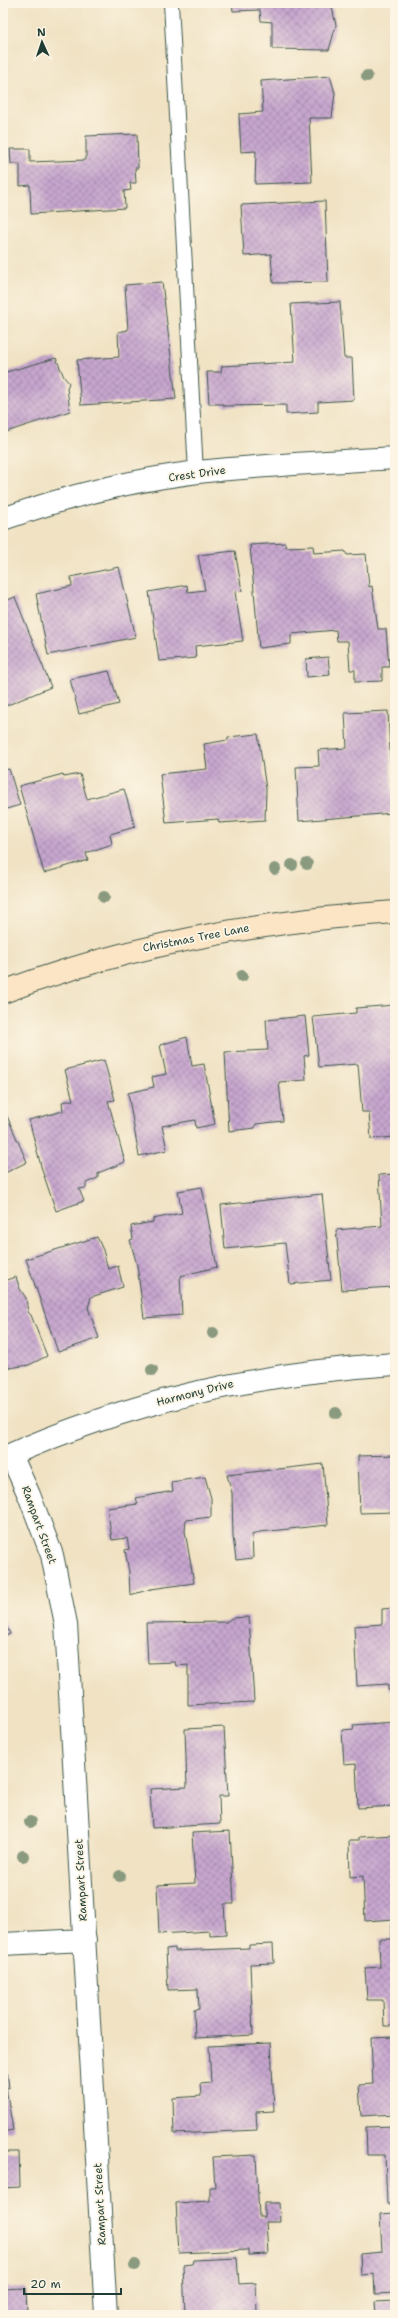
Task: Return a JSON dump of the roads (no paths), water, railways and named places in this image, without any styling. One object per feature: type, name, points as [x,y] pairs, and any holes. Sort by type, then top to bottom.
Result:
[{"type":"street","name":"Crest Drive","points":[[3,519],[30,509],[112,488],[196,473],[395,458]]},
{"type":"street","name":"Christmas Tree Lane","points":[[3,992],[34,980],[148,947],[242,928],[336,916],[395,912]]},
{"type":"street","name":"Harmony Drive","points":[[7,1456],[93,1422],[177,1396],[262,1378],[349,1367],[395,1364]]},
{"type":"street","name":"Rampart Street","points":[[7,1456],[29,1495],[52,1555],[66,1624],[106,2315]]},
{"type":"street","points":[[3,1944],[85,1940]]},
{"type":"lane","points":[[171,3],[196,473]]}]
